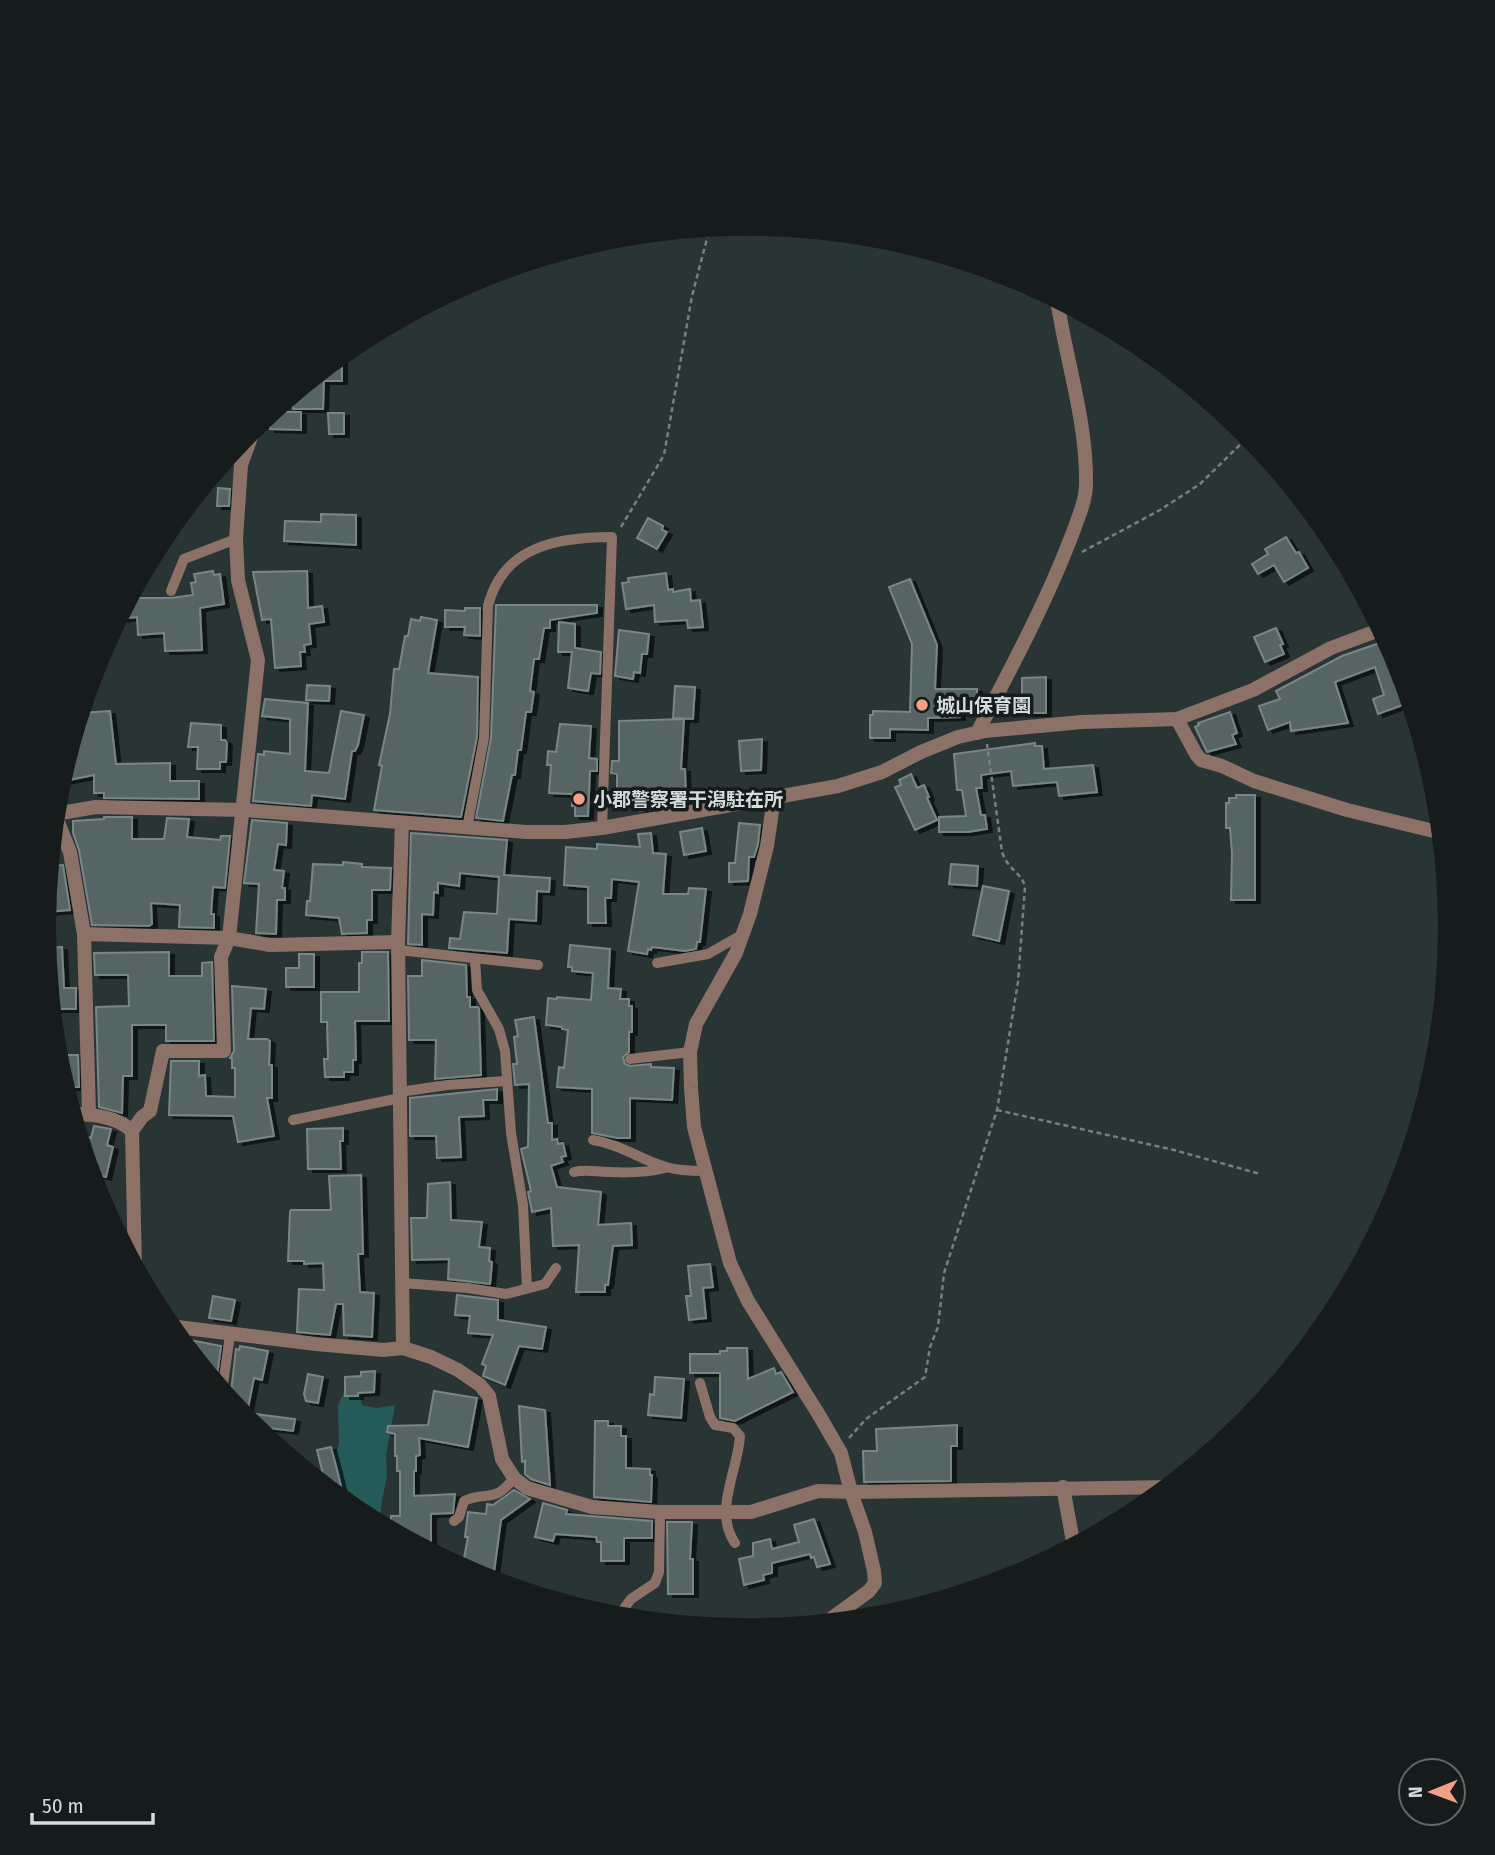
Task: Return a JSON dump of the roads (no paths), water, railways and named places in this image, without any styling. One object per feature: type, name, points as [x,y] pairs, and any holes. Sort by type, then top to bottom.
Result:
[{"type":"street","points":[[981,732],[1061,564],[1086,488],[1085,443],[1059,310]]},
{"type":"street","points":[[135,1247],[132,1131],[150,1111],[163,1051],[224,1051],[221,957],[229,938],[258,660],[238,580],[236,538],[241,465],[245,454]]},
{"type":"street","points":[[66,813],[96,807],[244,810],[526,832],[602,828],[838,786],[882,772],[958,737],[981,732],[1082,722],[1177,719],[1253,690],[1331,648],[1373,632]]},
{"type":"street","points":[[1177,719],[1202,760],[1254,781],[1348,810],[1432,831]]},
{"type":"street","points":[[774,798],[767,846],[743,934],[736,953],[696,1024],[690,1052],[694,1127],[730,1263],[748,1301],[841,1453],[865,1532],[875,1583],[869,1591],[839,1613]]},
{"type":"street","points":[[402,823],[398,946],[403,1348]]},
{"type":"street","points":[[63,834],[70,852],[84,934],[89,1114]]},
{"type":"street","points":[[84,934],[229,938],[270,945],[398,946]]},
{"type":"street","points":[[82,1114],[112,1120],[132,1131]]},
{"type":"street","points":[[185,1328],[329,1346],[383,1350],[403,1348],[431,1357],[458,1370],[480,1385],[489,1396],[502,1459],[514,1478],[527,1488],[592,1507],[724,1514],[751,1512],[818,1491],[1153,1487]]},
{"type":"street","points":[[1063,1488],[1072,1537]]},
{"type":"lane","points":[[467,828],[484,737],[488,606],[492,590],[504,572],[529,552],[550,542],[580,537],[612,537],[602,828]]},
{"type":"lane","points":[[171,591],[184,559],[236,538]]},
{"type":"lane","points":[[657,963],[708,954],[743,934]]},
{"type":"lane","points":[[398,946],[475,959],[538,965]]},
{"type":"lane","points":[[475,959],[477,990],[499,1029],[505,1051],[511,1133],[523,1205],[527,1288]]},
{"type":"lane","points":[[630,1059],[690,1052]]},
{"type":"lane","points":[[293,1120],[447,1085],[506,1081]]},
{"type":"lane","points":[[593,1140],[608,1142],[666,1167],[683,1171],[705,1171]]},
{"type":"lane","points":[[574,1172],[587,1169],[605,1172],[648,1172],[666,1167]]},
{"type":"lane","points":[[402,1283],[506,1294],[545,1284],[556,1268]]},
{"type":"lane","points":[[224,1378],[230,1335]]},
{"type":"lane","points":[[700,1383],[715,1425],[733,1428],[740,1436],[724,1514],[728,1533],[735,1543]]},
{"type":"lane","points":[[454,1521],[459,1517],[464,1501],[495,1496],[514,1478]]},
{"type":"lane","points":[[624,1608],[631,1599],[655,1583],[659,1572],[660,1512]]},
{"type":"place","name":"城山保育園","points":[[922,705]]},
{"type":"place","name":"小郡警察署干潟駐在所","points":[[579,799]]}]
